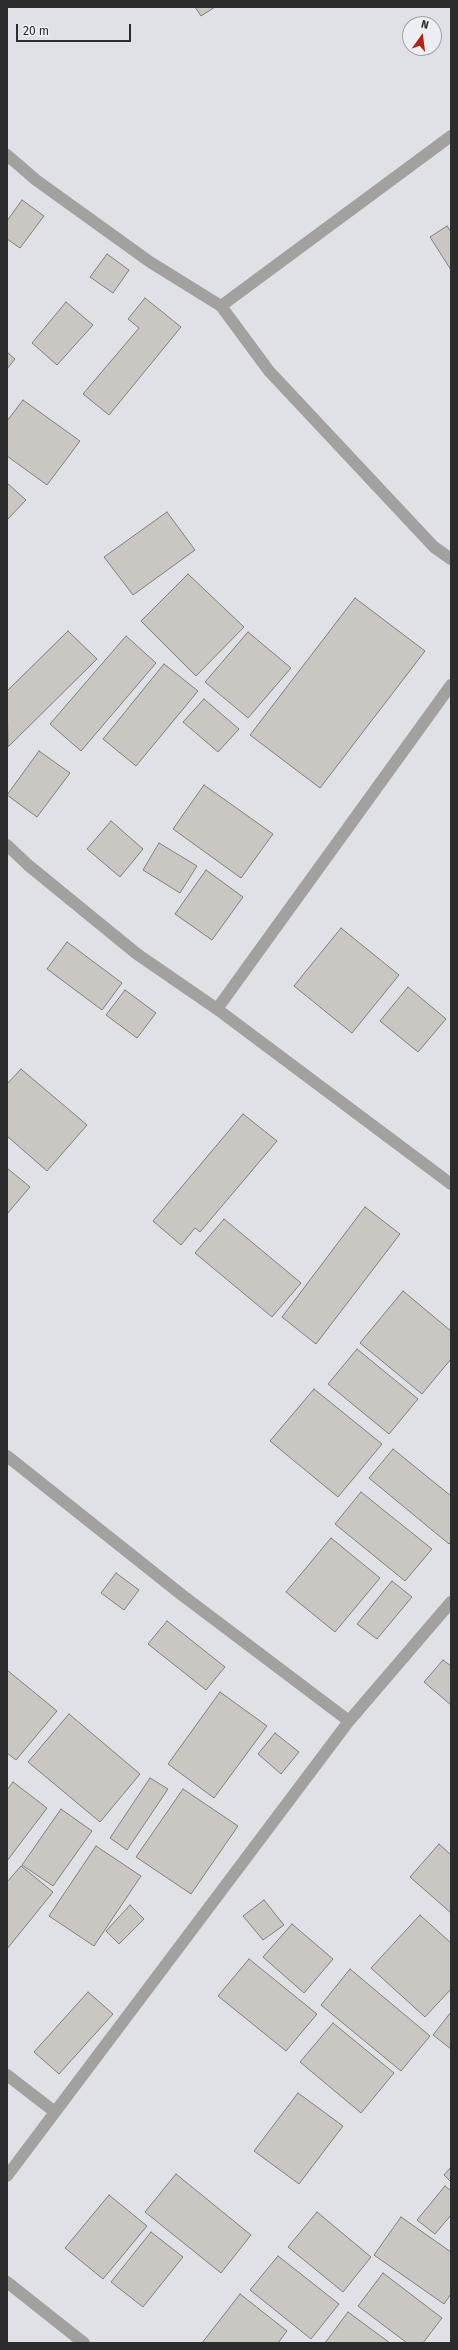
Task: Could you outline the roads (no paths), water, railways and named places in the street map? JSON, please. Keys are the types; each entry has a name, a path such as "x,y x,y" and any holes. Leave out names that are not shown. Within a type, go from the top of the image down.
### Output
{"street":[{"path":"221,306 451,136"},
{"path":"7,155 36,180 150,262 221,306 268,370 434,547 451,559"},
{"path":"217,1009 451,685"},
{"path":"7,845 34,870 138,954 217,1009 451,1184"},
{"path":"7,1456 176,1590 349,1721"},
{"path":"7,2176 349,1721 451,1602"},
{"path":"7,2076 55,2112"},
{"path":"7,2282 84,2343"}]}
